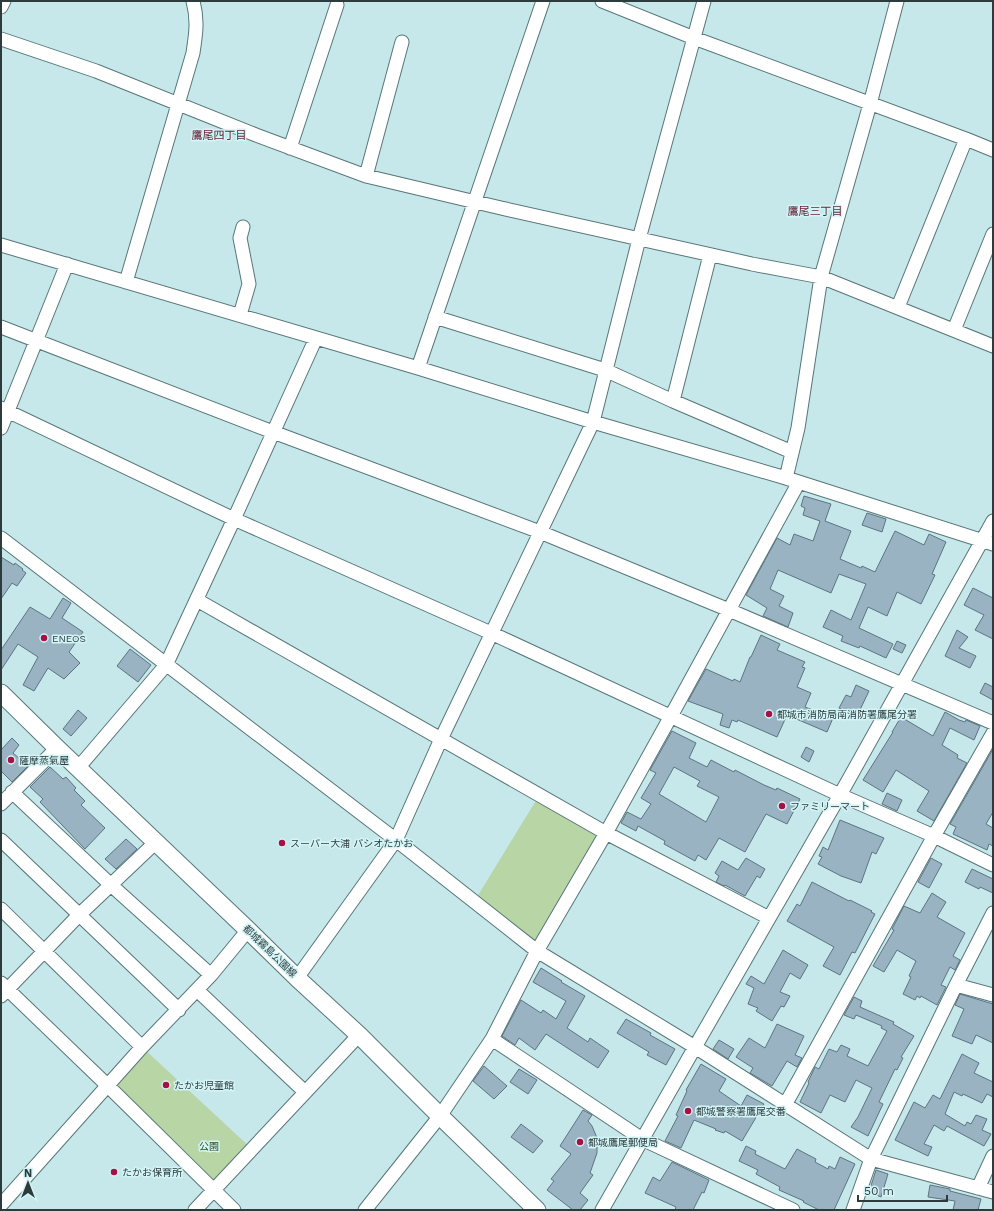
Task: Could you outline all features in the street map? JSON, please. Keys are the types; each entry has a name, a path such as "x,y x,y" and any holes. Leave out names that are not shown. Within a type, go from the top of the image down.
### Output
{"main road":[{"name":"都城霧島公園線","path":"1,693 297,978 359,1035 537,1210"}],"street":[{"path":"1,7 4,1"},
{"path":"126,282 193,53 197,14 193,1"},
{"path":"418,368 543,1"},
{"path":"602,1 694,38 993,150"},
{"path":"297,978 396,840 441,739 593,422 639,239 704,1"},
{"path":"786,478 798,428 821,277 870,104 897,1"},
{"path":"290,148 338,5"},
{"path":"1,39 96,71 290,148 366,176 710,255 821,277 993,346"},
{"path":"366,176 402,42"},
{"path":"898,307 966,139"},
{"path":"240,315 249,284 240,238 243,227"},
{"path":"954,330 993,234"},
{"path":"1,245 418,368 593,422 786,478 988,542"},
{"path":"674,401 710,255"},
{"path":"1,428 5,410 37,341 67,264"},
{"path":"435,317 605,370 792,452"},
{"path":"1,327 273,432 540,532 993,722"},
{"path":"78,768 166,665 316,338"},
{"path":"5,410 234,519 491,633 840,795 934,836 993,865"},
{"path":"365,1210 440,1116 492,1039 537,951 606,833 799,482"},
{"path":"602,1210 902,684 988,542 993,521"},
{"path":"1,538 396,840 537,951 695,1047 870,1159 993,1192"},
{"path":"197,600 606,833 769,918"},
{"path":"785,1104 993,733"},
{"path":"1,804 57,748"},
{"path":"12,792 111,885 211,975"},
{"path":"1,840 179,1010"},
{"path":"156,842 3,990 108,1085 234,1210"},
{"path":"1,909 142,1047"},
{"path":"853,1210 870,1159 993,913"},
{"path":"1,1205 142,1047 211,975 248,930"},
{"path":"956,985 993,995"},
{"path":"197,990 305,1092"},
{"path":"195,1210 359,1035"},
{"path":"492,1039 642,1139 793,1210"},
{"path":"978,1188 993,1156"}],"green space":[{"path":"537,799 597,836 536,944 477,897"},
{"name":"公園","path":"142,1047 252,1149 213,1190 107,1085"}],"building":[{"path":"804,496 831,504 825,521 851,531 840,559 861,568 862,566 875,572 895,531 924,545 929,534 946,542 932,574 935,575 921,604 897,592 887,616 868,607 859,628 893,644 886,658 860,646 859,648 841,641 843,636 823,627 831,610 851,620 866,584 839,574 831,593 778,570 770,589 784,596 779,606 793,613 788,627 763,616 767,608 746,595 777,538 790,545 794,534 813,541 820,521 803,515 805,508 801,506"},
{"path":"867,513 886,519 882,532 862,525"},
{"path":"1,557 14,565 15,563 26,573 17,586 12,583 1,599"},
{"path":"973,588 993,598 993,639 975,630 984,615 964,605"},
{"path":"63,598 71,603 62,618 83,632 69,652 80,663 64,679 48,668 34,691 23,685 38,657 18,644 1,670 1,650 30,607 50,619"},
{"path":"957,630 968,637 959,648 976,656 970,668 945,656"},
{"path":"761,635 780,644 777,650 805,662 802,667 805,668 797,687 811,693 805,707 833,718 827,732 787,715 777,737 738,720 737,722 732,720 729,728 720,725 723,714 688,701 706,669 733,681 734,679 740,682"},
{"path":"897,641 906,645 902,653 893,649"},
{"path":"130,649 151,665 138,682 117,666"},
{"path":"985,683 993,687 993,700 980,693"},
{"path":"856,685 869,691 857,716 839,708 846,695 851,697"},
{"path":"78,710 87,718 71,736 63,729"},
{"path":"945,712 959,720 965,722 966,720 980,726 974,740 950,728 942,745 958,755 957,758 967,763 934,821 917,811 929,791 896,770 883,792 863,780 901,717 933,736"},
{"path":"672,731 696,743 689,758 707,767 711,760 734,772 735,770 764,785 776,790 777,788 800,799 787,824 766,814 745,852 719,838 706,860 698,855 695,861 664,844 665,841 638,826 636,831 621,823 627,812 641,819 651,804 641,798 656,773 650,770","holes":["674,767 700,781 697,786 719,797 706,822 659,794"]},
{"name":"薩摩蒸氣屋","path":"12,738 19,745 13,753 28,766 12,782 1,771 1,750"},
{"path":"806,747 814,751 809,762 801,757"},
{"path":"993,749 993,812 986,824 993,828 993,846 989,844 987,850 953,834 956,827 950,824"},
{"path":"50,767 63,779 66,777 76,788 74,790 85,801 81,805 105,828 85,849 40,802 43,799 30,787"},
{"path":"887,793 902,800 897,811 882,804"},
{"path":"840,820 884,838 876,854 872,852 861,883 841,876 818,864 822,857 819,856 823,847 828,850"},
{"path":"126,839 137,849 116,869 105,859"},
{"path":"746,858 765,869 760,878 757,876 745,896 725,885 724,886 716,882 719,876 715,873 722,861 738,870"},
{"path":"931,858 942,864 929,888 918,882"},
{"path":"972,869 993,879 993,893 980,887 979,889 965,882"},
{"path":"812,882 872,911 871,912 875,914 855,953 852,952 840,975 823,966 834,947 787,921 797,904 800,906"},
{"path":"932,893 946,902 937,917 965,933 953,956 960,960 955,970 950,967 941,985 946,987 937,1005 921,996 920,998 917,996 915,1000 903,994 911,977 909,976 916,961 897,950 884,972 873,966 894,930 892,929 904,906 920,913"},
{"path":"783,950 808,965 800,979 790,973 780,992 790,996 784,1007 781,1006 772,1021 756,1011 758,1008 748,1004 754,988 746,984 751,976 764,984"},
{"path":"541,968 585,996 567,1028 588,1042 590,1038 609,1051 598,1068 546,1034 535,1050 519,1038 515,1045 502,1036 521,1000 541,1013 543,1010 556,1019 566,1001 533,982"},
{"path":"960,994 993,1004 993,1043 976,1035 972,1044 952,1036 964,1009 955,1005"},
{"path":"854,997 862,1001 860,1007 894,1022 893,1024 914,1036 901,1057 903,1058 897,1070 895,1069 879,1102 883,1104 868,1136 851,1127 858,1117 872,1088 856,1080 845,1102 830,1095 821,1113 800,1102 815,1067 819,1069 829,1049 837,1052 841,1045 850,1049 847,1056 868,1066 887,1031 881,1028 882,1026 856,1015 854,1019 844,1015"},
{"path":"626,1019 675,1049 666,1065 647,1055 649,1052 617,1033"},
{"path":"777,1024 804,1036 795,1055 802,1058 797,1067 787,1061 772,1086 750,1073 753,1068 736,1057 749,1038 765,1048"},
{"path":"719,1040 734,1049 728,1059 713,1049"},
{"path":"962,1054 979,1063 974,1073 993,1082 993,1097 987,1094 982,1103 963,1094 962,1096 954,1092 945,1114 965,1126 967,1122 971,1124 976,1115 987,1119 982,1130 991,1134 984,1146 947,1126 944,1131 934,1125 924,1144 932,1147 928,1156 895,1140 914,1102 925,1108 933,1095 940,1099"},
{"path":"701,1064 726,1079 719,1091 741,1106 747,1095 764,1104 742,1141 725,1131 724,1133 715,1130 716,1129 694,1120 681,1148 665,1141 678,1116 676,1115 687,1091 686,1090"},
{"path":"484,1066 507,1086 494,1099 473,1081"},
{"path":"519,1069 537,1080 528,1094 510,1082"},
{"path":"583,1110 592,1115 588,1121 597,1138 597,1153 590,1173 593,1175 580,1193 588,1200 580,1210 573,1210 547,1190 554,1181 551,1179 571,1154 560,1146"},
{"path":"521,1124 543,1141 533,1153 511,1137"},
{"path":"746,1146 756,1151 755,1154 785,1169 797,1149 816,1159 815,1162 828,1169 829,1166 835,1169 840,1157 855,1164 834,1210 819,1210 803,1202 804,1201 779,1190 780,1187 756,1174 758,1170 739,1161"},
{"path":"672,1162 709,1180 704,1193 702,1192 693,1210 675,1210 676,1207 645,1193 653,1177 660,1181"},
{"path":"876,1170 888,1174 881,1197 869,1192"},
{"path":"930,1185 950,1189 950,1191 981,1199 978,1210 953,1210 955,1201 928,1197"}],"place":[{"name":"ENEOS","path":"44,638"},
{"name":"都城市消防局南消防署鷹尾分署","path":"769,714"},
{"name":"薩摩蒸氣屋","path":"11,760"},
{"name":"ファミリーマート","path":"782,806"},
{"name":"スーパー大浦 パシオたかお","path":"282,843"},
{"name":"たかお児童館","path":"166,1085"},
{"name":"都城警察署鷹尾交番","path":"688,1111"},
{"name":"都城鷹尾郵便局","path":"580,1142"},
{"name":"たかお保育所","path":"114,1172"}],"district":[{"name":"鷹尾四丁目","path":"219,135"},
{"name":"鷹尾三丁目","path":"815,211"}]}
